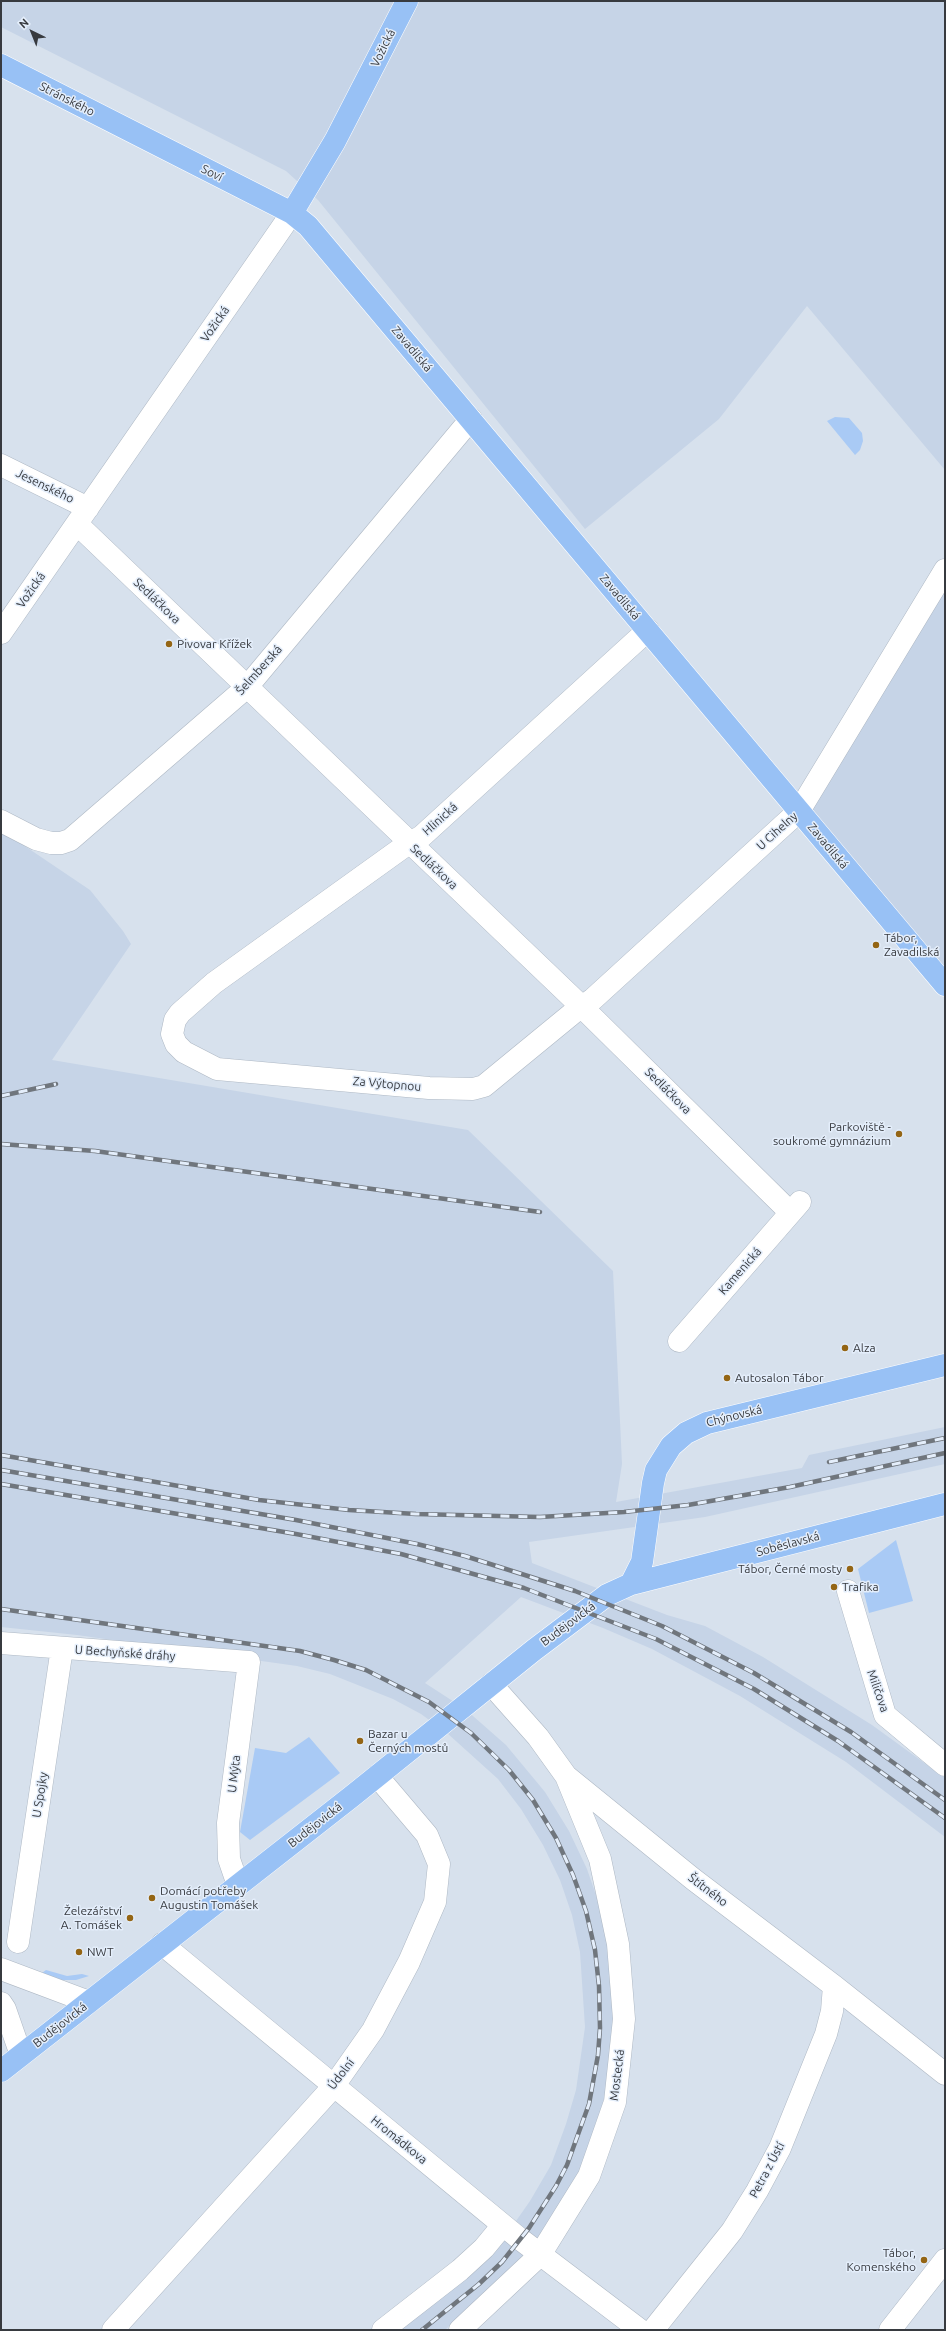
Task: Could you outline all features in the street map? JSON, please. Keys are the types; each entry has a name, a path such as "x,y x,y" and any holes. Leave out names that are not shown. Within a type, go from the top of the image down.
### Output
{"main road":[{"name":"Vožická","path":"292,213 335,141 407,1"},
{"name":"Stránského","path":"1,65 132,132"},
{"name":"Soví","path":"132,132 292,213"},
{"name":"Zavadilská","path":"292,213 317,236 945,985"},
{"name":"Chýnovská","path":"631,1584 642,1562 656,1470 671,1446 686,1433 707,1423 945,1365"},
{"name":"Soběslavská","path":"631,1584 945,1504"},
{"name":"Budějovická","path":"1,2071 607,1594 631,1584"}],"street":[{"name":"Vožická","path":"1,633 292,213"},
{"name":"Šelmberská","path":"1,821 43,841 61,843 70,840 247,687 471,419"},
{"name":"Jesenského","path":"1,465 83,516"},
{"name":"Sedláčkova","path":"83,516 247,687 409,844 796,1206"},
{"name":"U Cihelny","path":"582,1007 599,994 799,811 945,570"},
{"name":"Hlinická","path":"173,1040 173,1028 180,1014 214,983 422,836 648,630"},
{"name":"Za Výtopnou","path":"173,1040 184,1052 217,1069 429,1088 472,1089 484,1086 582,1007"},
{"name":"Kamenická","path":"679,1341 796,1206"},
{"name":"Miličova","path":"848,1592 885,1715 945,1765"},
{"name":"U Bechyňské dráhy","path":"1,1642 249,1662"},
{"name":"U Spojky","path":"18,1942 62,1648"},
{"name":"U Mýta","path":"238,1885 229,1860 228,1823 249,1662"},
{"name":"Štítného","path":"491,1684 538,1738 566,1776 693,1879 834,1986 945,2074"},
{"name":"Údolní","path":"113,2330 333,2087 373,2030 405,1969 435,1902 439,1864 427,1835 377,1776"},
{"name":"Mostecká","path":"460,2330 540,2255 589,2176 615,2102 624,2019 618,1944 600,1859 566,1776"},
{"name":"Hromádkova","path":"162,1944 333,2087 540,2255 640,2330"},
{"path":"1,1969 89,2002"},
{"name":"Petra z Ústí","path":"653,2330 732,2231 757,2191 780,2148 826,2034 832,2011 834,1986"},
{"path":"1,2003 5,2009 21,2055"},
{"path":"383,2330 460,2270 484,2248 503,2225"},
{"path":"890,2330 945,2260"}],"shaded area":[{"path":"1,1 945,1 945,470 807,306 719,419 585,529 318,200 286,171 1,27"},
{"path":"835,417 849,418 862,433 863,441 860,450 855,455 827,421"},
{"path":"945,588 945,980 810,807"},
{"path":"1,830 90,890 123,931 131,944 52,1060 468,1130 613,1271 622,1464 616,1502 802,1468 809,1455 945,1427 945,1464 705,1517 529,1542 532,1563 667,1615 705,1626 763,1657 872,1725 945,1778 945,1837 846,1762 740,1696 652,1649 603,1628 521,1597 425,1683 465,1709 506,1745 545,1792 569,1831 587,1869 600,1907 610,1947 614,2029 605,2096 578,2178 532,2249 445,2330 397,2330 509,2231 530,2201 551,2165 566,2124 576,2090 585,2027 580,1952 572,1915 560,1880 543,1845 521,1809 498,1779 447,1733 421,1714 393,1699 330,1674 297,1666 77,1635 1,1627"},
{"path":"896,1540 913,1601 869,1613 858,1569"},
{"path":"309,1737 340,1773 250,1840 240,1832 255,1748 286,1753"},
{"path":"46,1970 67,1976 82,1974 89,1976 76,1980 61,1980 42,1973"}],"railway":[{"path":"1,1096 56,1084"},
{"path":"1,1144 95,1151 540,1212"},
{"path":"829,1462 945,1438"},
{"path":"1,1455 259,1500 349,1510 416,1514 540,1517 624,1512 688,1505 790,1487 945,1453"},
{"path":"1,1470 296,1520 417,1544 465,1556 575,1591 662,1626 754,1673 851,1732 945,1800"},
{"path":"1,1484 296,1534 401,1554 524,1588 656,1639 754,1689 838,1741 945,1818"},
{"path":"1,1609 300,1651 366,1670 429,1702 471,1733 509,1770 533,1800 556,1838 573,1875 586,1911 595,1950 599,1986 600,2028 598,2055 589,2104 567,2165 556,2186 529,2228 502,2262 479,2284 422,2330"}],"place":[{"name":"Pivovar Křížek","path":"169,644"},
{"name":"Tábor, Zavadilská","path":"876,945"},
{"name":"Parkoviště - soukromé gymnázium","path":"899,1134"},
{"name":"Alza","path":"845,1348"},
{"name":"Autosalon Tábor","path":"727,1378"},
{"name":"Tábor, Černé mosty","path":"850,1569"},
{"name":"Trafika","path":"834,1587"},
{"name":"Bazar u Černých mostů","path":"360,1741"},
{"name":"Domácí potřeby Augustin Tomášek","path":"152,1898"},
{"name":"Železářství A. Tomášek","path":"130,1918"},
{"name":"NWT","path":"79,1952"},
{"name":"Tábor, Komenského","path":"924,2260"}]}
